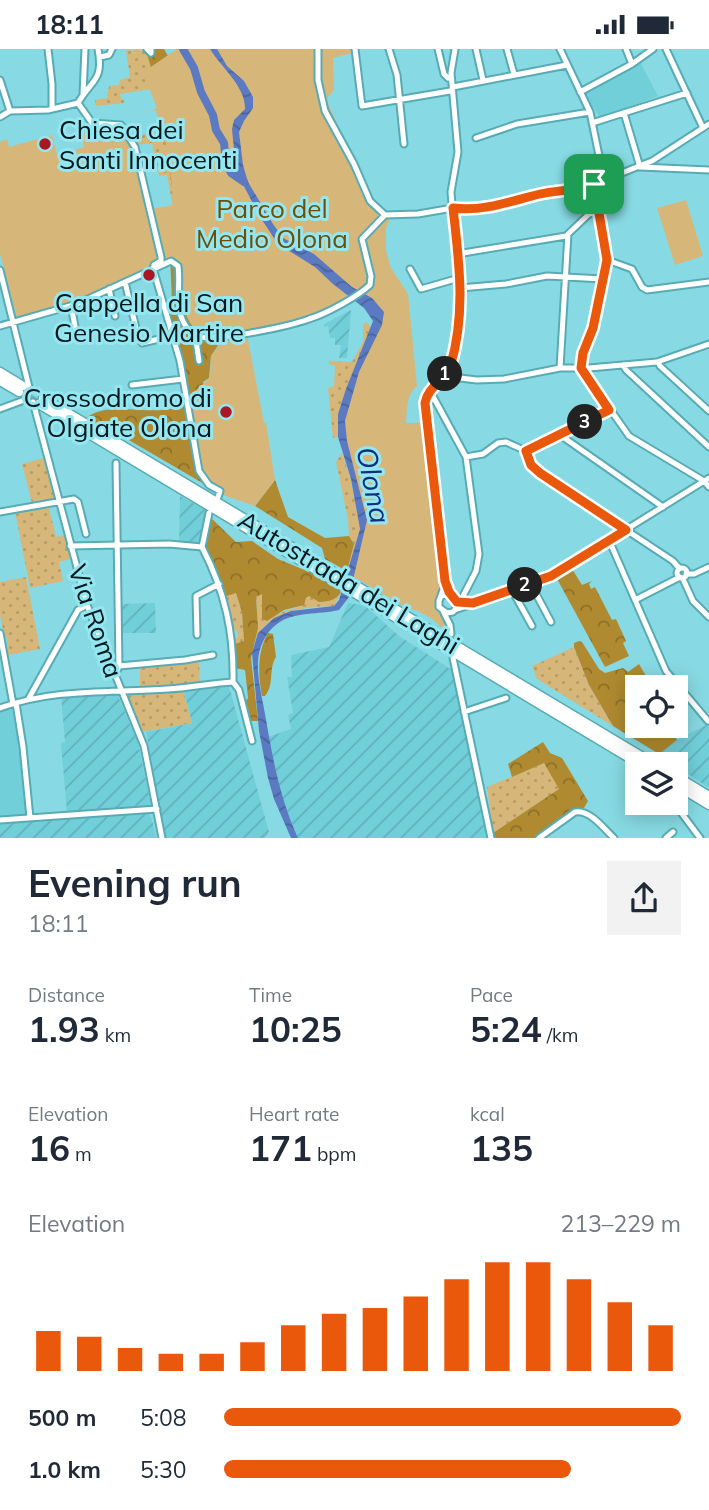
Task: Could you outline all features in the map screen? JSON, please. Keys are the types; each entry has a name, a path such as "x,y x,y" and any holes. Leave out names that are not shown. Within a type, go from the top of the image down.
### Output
{"highway":[{"path":"0,372 24,390"},
{"path":"0,381 24,390"},
{"name":"Autostrada dei Laghi","path":"35,401 340,580 625,755"},
{"name":"Autostrada dei Laghi","path":"363,594 634,752"},
{"path":"688,783 709,796"},
{"path":"688,792 709,805"}],"street":[{"path":"48,49 52,84 50,110"},
{"path":"83,94 85,49"},
{"path":"0,117 9,112 50,110 78,103 98,78 98,49"},
{"path":"100,57 108,55 112,49"},
{"path":"318,49 318,80 325,111 354,164 370,201 385,215"},
{"path":"355,49 362,106 401,101 483,80 567,65"},
{"path":"389,49 397,75 404,144"},
{"path":"438,49 444,74 452,89"},
{"path":"443,210 451,194 458,152 451,68 455,49 449,63 448,78"},
{"path":"476,49 483,80"},
{"path":"508,49 514,74"},
{"path":"560,49 590,112 604,180"},
{"path":"626,49 632,64"},
{"path":"580,92 632,64 653,49"},
{"path":"0,326 71,306 170,261 177,264 181,318 197,336 247,332 312,319 365,289 371,280 362,241 365,234 385,215 418,214 453,208 485,208 541,194 584,188 652,161 706,126 666,49"},
{"path":"441,60 444,64 449,63"},
{"path":"0,80 9,112"},
{"path":"592,123 687,93"},
{"path":"78,103 92,123 121,125 135,147 161,257 161,261 153,268"},
{"path":"476,138 517,124 590,112"},
{"path":"624,113 640,167"},
{"path":"652,161 656,169"},
{"path":"640,167 709,170"},
{"path":"594,184 594,199"},
{"path":"443,611 450,613 556,573 707,482 629,436 581,368 593,328 607,260 599,211 594,199 584,188"},
{"path":"451,194 461,311 450,366 429,389 425,408 445,581 439,604 450,625 451,634"},
{"path":"457,254 568,234 589,214 599,211"},
{"path":"560,368 568,234"},
{"path":"607,260 632,269 642,287 647,290 709,282"},
{"path":"153,268 183,379 199,471 209,485 220,491 218,497"},
{"path":"410,269 421,289 459,278"},
{"path":"0,270 13,322 24,390"},
{"path":"460,288 547,277 603,279"},
{"path":"125,282 136,328"},
{"path":"109,289 115,316"},
{"path":"71,306 77,336"},
{"path":"142,343 172,336"},
{"path":"197,336 199,361"},
{"path":"443,376 477,380 504,379 560,368 658,362 709,344"},
{"path":"658,362 709,411"},
{"path":"624,365 626,370 709,447"},
{"path":"132,385 183,379"},
{"path":"429,389 466,457 479,560 466,591 454,598"},
{"name":"Via Roma","path":"24,390 36,392 35,401 70,546 87,605 144,746 162,838"},
{"path":"0,409 35,401"},
{"path":"526,451 609,410"},
{"path":"560,435 663,507"},
{"path":"466,457 483,454 498,443 506,442 526,451 531,465 540,473 673,561 694,601 709,617"},
{"path":"115,676 119,666 116,463"},
{"path":"0,512 70,498 77,500 86,534"},
{"path":"209,513 202,547 219,584 233,644 233,682 239,690 252,741"},
{"path":"609,540 666,671 708,721"},
{"path":"70,546 202,547"},
{"path":"635,600 709,568"},
{"path":"445,581 454,598 455,610 450,625"},
{"path":"533,583 551,622"},
{"path":"197,635 196,596 219,584"},
{"path":"512,590 532,626"},
{"path":"442,596 473,603"},
{"path":"29,698 78,610 87,605"},
{"path":"0,633 14,703 30,818"},
{"path":"119,666 213,655"},
{"path":"454,658 491,838"},
{"path":"0,708 29,698 62,693 170,689 233,682"},
{"path":"464,712 506,698"},
{"path":"0,820 157,809"},
{"path":"539,838 575,812 582,811 614,838"},
{"path":"683,815 700,838"},
{"path":"666,838 673,832"}],"shaded area":[{"path":"640,62 658,96 600,118 586,92"},
{"path":"351,310 347,358 339,358 341,345 335,345 335,338 330,338 328,326 324,327 324,324"},
{"path":"180,496 207,511 199,543 179,543"},
{"path":"155,603 156,633 120,633 119,604"},
{"path":"348,603 364,605 399,636 452,670 488,838 298,838 281,797 268,737 291,729 288,715 293,713 287,677 292,677 291,655 329,647"},
{"path":"229,686 269,832 265,838 165,838 146,732 192,723 184,692"},
{"path":"61,696 118,696 138,743 151,806 67,813 61,743 65,742"},
{"path":"11,708 14,711 27,810 25,814 0,817 0,711"},
{"path":"708,724 709,726 709,788 688,774 688,752 662,752 677,740 688,738 688,734"},
{"path":"148,813 156,838 0,838 0,824"}],"green space":[{"path":"164,49 178,73 193,80 176,49 202,49 221,341 211,356 209,378 203,382 249,499 224,491 223,495 115,432 107,431 85,419 108,410 164,410 186,401 180,362 166,311 172,301 170,255 176,224 165,126 145,75 152,71 146,51"},
{"name":"Parco del Medio Olona","path":"177,49 352,49 352,53 333,58 334,90 326,99 372,201 391,216 386,228 386,251 391,268 408,294 417,386 409,398 406,423 421,423 441,584 437,606 446,631 432,619 407,608 352,576 364,523 341,432 357,364 381,322 359,295 343,307 314,321 207,336 191,324 187,316 181,266 170,260 154,264 79,301 17,318 0,254 0,142 7,139 9,147 52,135 57,155 84,147 82,134 97,125 121,125 132,139 151,209 173,205 165,137 142,73"},
{"path":"126,51 146,51 152,71 151,89 120,94 124,103 96,106 95,100 107,98 109,86 119,85 120,80 130,77"},
{"path":"158,109 180,146 173,208 167,175 159,176 158,171 148,169 149,172 143,173 142,169 154,165 153,161 140,162 139,157 154,154 152,143 136,145 133,139 154,131 155,134 162,133 156,111 150,110"},
{"path":"686,200 703,256 675,265 657,208"},
{"path":"366,322 372,328 345,394 338,437 333,438 328,388 334,386 335,366 329,364 329,361 352,362 363,342 363,325"},
{"name":"Crossodromo di Olgiate Olona","path":"247,335 275,480 255,506 223,495 224,491 208,480 203,472 188,397 210,378 211,356 221,343 219,338"},
{"path":"342,453 351,480 360,529 349,567 348,561 354,544 349,536 336,462"},
{"path":"44,458 55,499 32,503 22,464"},
{"path":"275,480 288,517 325,538 349,536 354,544 347,571 325,559 322,548 255,506"},
{"path":"48,504 56,537 65,535 71,559 59,562 63,581 30,588 15,512"},
{"path":"210,517 236,542 252,541 278,559 319,576 342,590 329,601 319,602 309,596 304,605 284,610 267,621 262,619 262,594 256,597 258,628 251,658 258,721 251,721 246,701 245,670 235,668 235,644 244,641 242,612 236,593 224,597 217,571 203,546"},
{"path":"572,569 582,585 592,581 589,584 591,589 595,587 612,620 616,619 626,641 623,643 629,656 605,667 556,577"},
{"path":"26,577 40,649 8,655 7,638 4,636 0,615 0,582"},
{"path":"236,592 242,612 244,642 235,644 237,630 233,630 224,597"},
{"path":"259,594 262,594 262,619 301,606 310,596 339,597 334,606 299,609 278,616 261,630 255,640 258,628 256,597"},
{"path":"268,633 273,634 276,657 272,666 270,687 265,696 262,696 259,664"},
{"path":"582,642 599,669 605,673 623,668 628,672 639,664 645,675 625,675 625,733 613,726 589,685 574,643"},
{"path":"574,647 589,685 613,726 537,679 532,666"},
{"path":"199,661 200,684 140,687 140,666"},
{"path":"183,690 192,723 141,732 127,699 130,693"},
{"path":"633,738 676,738 677,740 662,752 656,752"},
{"path":"543,742 550,753 562,758 588,801 584,808 574,810 535,838 496,838 493,833 559,789 544,763 512,777 508,764"},
{"path":"544,763 560,789 493,833 487,787"}],"water":[{"path":"210,49 217,49 227,66 244,81 253,97 253,108 239,132 243,165 248,182 273,224 283,238 314,254 352,287 372,298 384,312 382,325 359,372 345,421 347,441 367,520 349,597 339,610 299,615 277,624 266,636 259,656 259,681 274,762 281,792 298,838 291,838 268,778 259,731 252,653 258,633 274,618 291,611 334,606 339,600 360,529 351,479 338,437 338,414 373,321 364,308 315,267 278,244 260,217 236,171 232,129 234,120 245,109 242,93"}],"waterway":[{"name":"Olona","path":"183,49 194,68 201,92 213,115 216,130 224,143 226,163 231,173 244,182"}],"tunnel":[{"path":"19,392 39,404"}],"place":[{"name":"Chiesa dei Santi Innocenti","path":"45,144"},
{"name":"Cappella di San Genesio Martire","path":"149,275"},
{"name":"Crossodromo di Olgiate Olona","path":"226,412"}],"route":[{"path":"594,184 607,260 593,328 583,353 581,368 609,410 526,451 531,465 540,473 626,530 551,576 473,603 457,602 446,587 445,581 425,403 429,389 450,366 461,311 453,208 485,208 594,184"}]}
